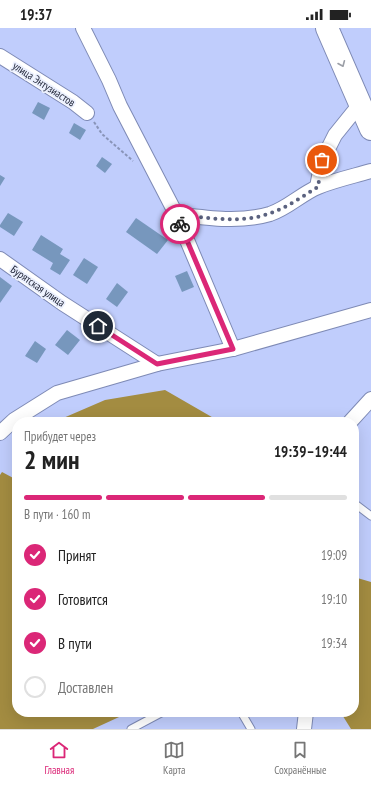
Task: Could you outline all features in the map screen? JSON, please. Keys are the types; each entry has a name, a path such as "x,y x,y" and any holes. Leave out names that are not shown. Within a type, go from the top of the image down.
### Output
{"main road":[{"path":"327,28 366,99"},
{"path":"344,28 366,99 371,129"}],"street":[{"path":"83,28 109,80 120,106 176,214 233,349"},
{"name":"улица Энтузиастов","path":"0,56 73,102 87,113"},
{"path":"318,187 322,160 335,135 366,99"},
{"path":"176,214 217,219 245,219 270,214 288,206 318,187 371,170"},
{"name":"Бурятская улица","path":"0,259 62,302 157,364"},
{"path":"19,417 57,393 157,364 233,349 371,310"},
{"path":"355,417 371,399"},
{"path":"0,433 12,422"},
{"path":"304,729 305,717"}],"lane":[{"path":"359,507 371,516"},
{"path":"131,729 153,717"},
{"path":"245,717 251,729"}],"path":[{"path":"87,113 102,134 137,164"}],"shaded area":[{"path":"165,390 212,417 66,417 105,400"},
{"path":"2,472 12,477 12,717 119,717 93,729 0,729 0,475"},
{"path":"359,578 371,582 371,729 351,729 344,717 359,717"}],"building":[{"path":"38,102 50,108 44,120 32,113"},
{"path":"74,123 86,130 80,140 69,133"},
{"path":"102,157 112,164 105,173 96,166"},
{"path":"0,175 5,178 0,186"},
{"path":"8,213 23,222 14,236 0,227"},
{"path":"136,218 168,240 157,254 126,232"},
{"path":"41,235 63,249 60,254 70,260 60,275 50,269 53,263 32,250"},
{"path":"84,258 98,267 87,284 73,275"},
{"path":"187,271 194,287 182,292 175,276"},
{"path":"0,277 12,286 0,303"},
{"path":"117,283 128,292 117,307 106,299"},
{"path":"67,330 80,340 68,355 55,345"},
{"path":"35,341 46,349 37,363 25,356"}],"way so far":[{"path":"180,224 176,214 217,219 245,219 270,214 288,206 318,187 322,160"}],"route":[{"path":"98,326 157,364 233,349 180,224"}]}
